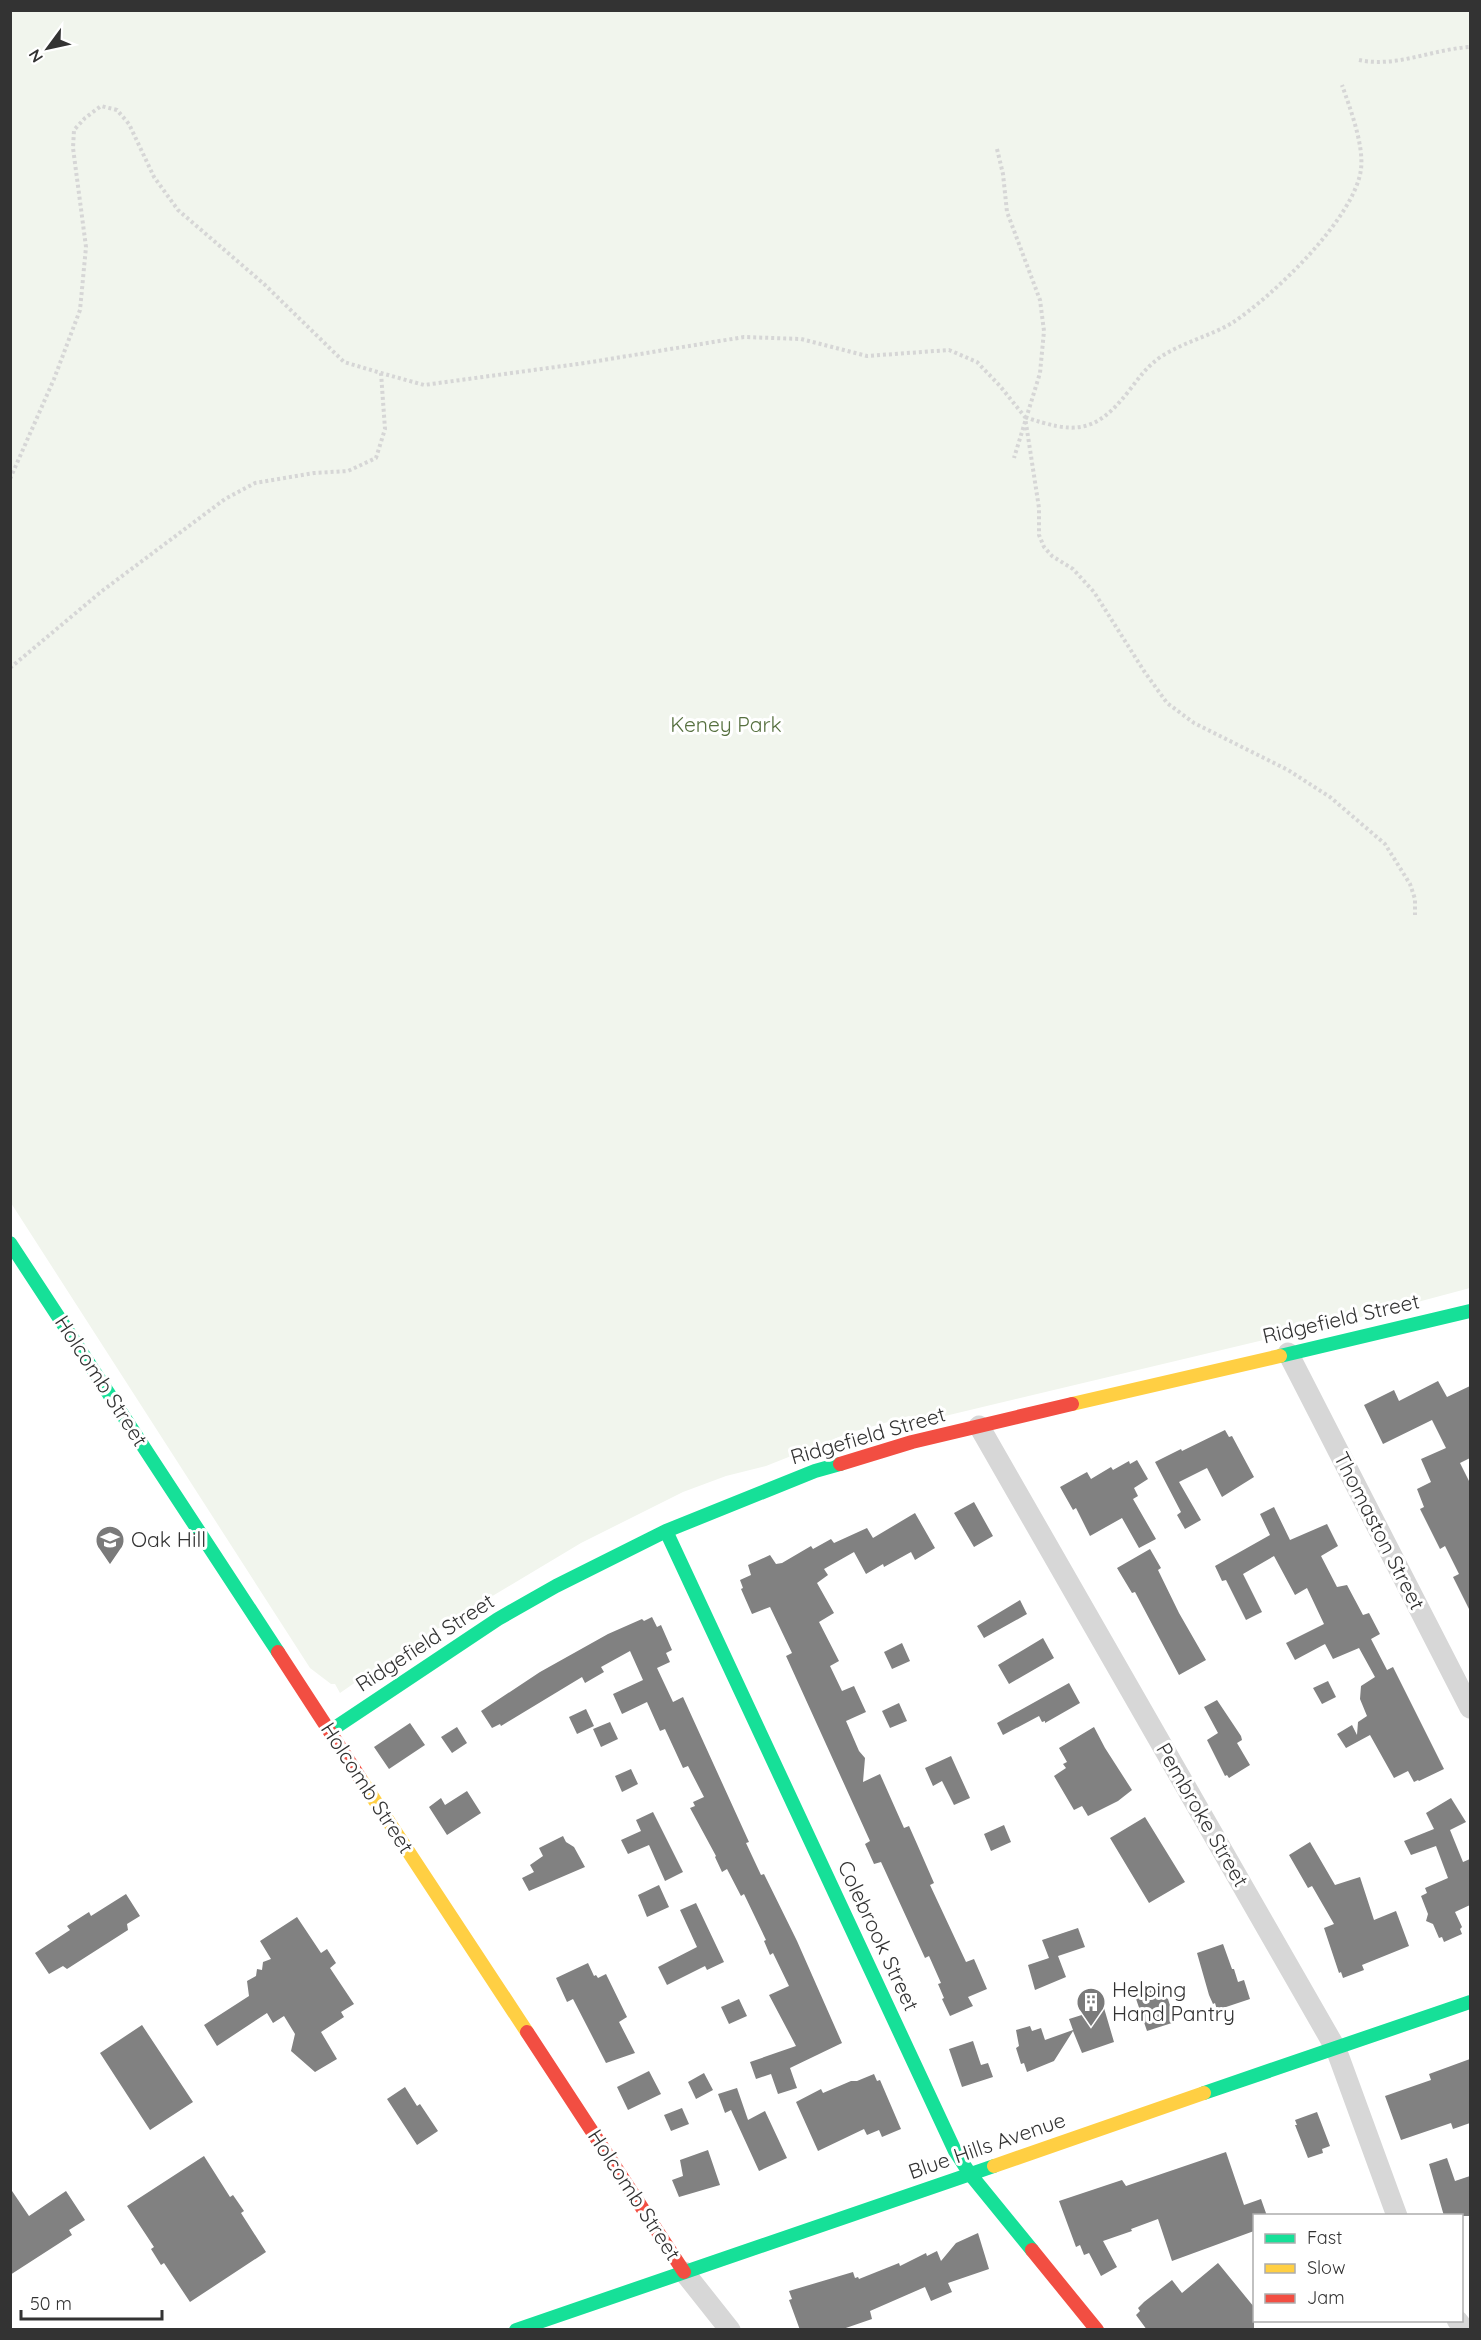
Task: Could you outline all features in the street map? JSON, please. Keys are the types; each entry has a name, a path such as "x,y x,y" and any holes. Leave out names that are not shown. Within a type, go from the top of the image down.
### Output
{"street":[{"name":"Holcomb Street","path":"10,1243 684,2272 730,2330"},
{"name":"Ridgefield Street","path":"330,1731 498,1620 565,1581 666,1531 815,1471 912,1442 1470,1311"},
{"name":"Thomaston Street","path":"1288,1353 1470,1708"},
{"name":"Pembroke Street","path":"979,1426 1336,2049 1396,2214"},
{"name":"Colebrook Street","path":"666,1531 955,2151 970,2174 1097,2330"},
{"name":"Blue Hills Avenue","path":"516,2330 1470,2002"}],"path":[{"path":"1359,60 1375,63 1402,60 1449,48 1470,47"},
{"path":"1025,417 1045,424 1083,428 1105,418 1148,365 1177,346 1231,324 1275,289 1299,265 1322,240 1349,202 1361,169 1357,131 1342,85"},
{"path":"10,479 54,380 80,310 86,247 73,148 74,130 101,106 117,110 129,124 154,177 178,210 264,285 344,362 381,373 424,385 585,363 744,337 801,339 867,356 949,350 977,363 1000,386 1025,417 1039,508 1039,534 1044,548 1073,569 1094,592 1167,704 1194,723 1288,770 1330,797 1385,844 1410,884 1415,899 1415,915"},
{"path":"997,148 1003,174 1007,212 1040,300 1044,331 1040,373 1014,458"},
{"path":"10,668 102,591 225,499 255,483 314,473 348,471 376,458 386,429 381,373"}],"green space":[{"name":"Keney Park","path":"11,10 1470,11 1470,1288 1369,1315 945,1416 920,1419 909,1416 849,1433 766,1466 726,1476 683,1492 581,1543 402,1650 340,1693 335,1684 331,1684 310,1668 11,1203"}],"building":[{"path":"1438,1381 1447,1397 1470,1386 1470,1458 1460,1463 1470,1483 1470,1611 1453,1577 1459,1574 1445,1546 1440,1549 1420,1509 1424,1507 1417,1489 1431,1482 1421,1459 1446,1448 1432,1420 1383,1444 1364,1405 1394,1390 1399,1401"},
{"path":"1225,1430 1229,1437 1232,1436 1254,1477 1222,1497 1207,1468 1179,1482 1201,1520 1185,1529 1177,1515 1181,1512 1155,1462"},
{"path":"1137,1460 1148,1479 1134,1488 1138,1496 1133,1499 1156,1539 1139,1548 1122,1518 1090,1536 1076,1508 1073,1510 1060,1487 1087,1472 1091,1479 1111,1467 1113,1470 1129,1461 1130,1464"},
{"path":"974,1502 993,1536 974,1547 954,1513"},
{"path":"1274,1507 1290,1540 1327,1524 1338,1546 1321,1556 1337,1587 1347,1585 1363,1615 1369,1613 1380,1634 1371,1639 1387,1670 1393,1667 1444,1769 1414,1782 1408,1771 1394,1778 1370,1735 1346,1748 1337,1734 1352,1725 1357,1735 1358,1722 1367,1716 1360,1699 1361,1686 1375,1677 1359,1648 1333,1659 1325,1644 1295,1660 1286,1643 1324,1624 1307,1588 1295,1595 1274,1556 1243,1574 1262,1612 1246,1620 1226,1580 1222,1581 1215,1566 1270,1535 1260,1514"},
{"path":"915,1513 935,1548 915,1560 911,1552 866,1574 854,1552 824,1569 828,1575 817,1583 834,1613 819,1622 839,1661 830,1666 842,1691 854,1686 866,1712 846,1721 859,1751 865,1758 863,1782 880,1774 904,1828 909,1826 934,1883 930,1885 966,1962 974,1959 987,1989 968,1997 973,2006 950,2016 942,1999 944,1998 938,1984 941,1983 929,1956 925,1958 881,1862 874,1864 865,1844 870,1841 786,1656 792,1653 770,1607 752,1614 741,1589 743,1588 740,1580 751,1575 748,1565 770,1555 776,1564 782,1563 811,1546 813,1549 831,1539 834,1543 867,1528 873,1538"},
{"path":"1150,1549 1161,1568 1158,1570 1179,1613 1206,1660 1179,1675 1135,1592 1132,1593 1117,1568"},
{"path":"1020,1600 1027,1614 984,1638 977,1626"},
{"path":"652,1617 657,1627 661,1625 672,1650 666,1653 670,1662 657,1668 673,1702 683,1697 749,1842 746,1843 797,1941 842,2043 790,2068 797,2088 778,2094 771,2074 756,2079 750,2062 796,2046 769,1995 789,1986 773,1953 770,1955 764,1941 766,1940 744,1894 741,1896 727,1869 722,1872 690,1808 695,1806 693,1802 704,1797 688,1766 683,1768 665,1729 660,1731 647,1702 622,1714 613,1694 643,1680 630,1651 601,1667 604,1672 585,1683 582,1677 501,1726 500,1724 492,1728 481,1711 540,1672 608,1634"},
{"path":"1043,1638 1054,1658 1009,1684 998,1665"},
{"path":"902,1643 910,1661 892,1669 884,1652"},
{"path":"1328,1681 1336,1697 1322,1704 1313,1688"},
{"path":"1069,1683 1080,1703 1045,1723 1039,1716 1003,1735 997,1723"},
{"path":"1217,1700 1241,1736 1242,1740 1237,1743 1250,1765 1229,1778 1225,1776 1207,1740 1218,1733 1204,1707"},
{"path":"899,1703 907,1721 890,1728 882,1711"},
{"path":"586,1709 594,1726 577,1734 569,1717"},
{"path":"610,1722 618,1739 601,1747 593,1729"},
{"path":"410,1723 425,1745 389,1769 374,1747"},
{"path":"457,1727 467,1743 452,1753 441,1737"},
{"path":"1094,1727 1132,1790 1118,1801 1088,1816 1082,1806 1074,1810 1054,1776 1066,1768 1063,1764 1067,1762 1059,1748"},
{"path":"951,1756 970,1798 954,1805 942,1781 933,1786 925,1768"},
{"path":"631,1769 638,1784 622,1792 615,1776"},
{"path":"467,1791 481,1813 447,1835 429,1807 441,1798 445,1805"},
{"path":"1451,1798 1466,1822 1450,1830 1463,1862 1470,1859 1470,1905 1455,1912 1462,1927 1460,1929 1462,1934 1444,1942 1442,1937 1439,1938 1433,1924 1426,1921 1428,1914 1421,1896 1427,1893 1425,1888 1448,1878 1436,1846 1411,1855 1404,1841 1434,1829 1426,1813"},
{"path":"653,1812 683,1872 665,1881 649,1845 628,1854 621,1840 641,1831 636,1820"},
{"path":"1145,1817 1185,1882 1149,1903 1110,1838"},
{"path":"1004,1825 1011,1842 991,1851 984,1834"},
{"path":"563,1836 566,1842 574,1847 585,1867 529,1891 522,1878 534,1872 530,1865 543,1856 539,1848"},
{"path":"1310,1842 1335,1885 1360,1877 1374,1920 1396,1911 1409,1946 1362,1965 1364,1970 1343,1978 1341,1972 1339,1973 1324,1928 1334,1924 1312,1886 1308,1888 1289,1855"},
{"path":"659,1885 669,1907 647,1917 638,1895"},
{"path":"126,1894 140,1916 127,1924 128,1930 67,1969 63,1966 49,1974 35,1953 70,1930 67,1926 89,1912 91,1916"},
{"path":"696,1903 724,1962 707,1970 705,1966 667,1985 658,1967 697,1947 680,1910"},
{"path":"297,1917 321,1953 327,1949 336,1963 330,1968 354,2004 341,2012 344,2017 321,2032 337,2059 315,2072 291,2051 295,2034 284,2016 273,2023 267,2013 217,2046 204,2025 249,1996 247,1981 256,1976 257,1969 262,1970 263,1962 271,1959 260,1941"},
{"path":"1078,1928 1085,1947 1058,1956 1066,1977 1035,1990 1028,1965 1049,1958 1042,1940"},
{"path":"1223,1944 1238,1982 1244,1980 1250,1999 1217,2010 1209,1995 1197,1953"},
{"path":"588,1963 594,1976 598,1978 606,1974 627,2017 619,2022 635,2053 606,2063 573,1999 567,2002 556,1978"},
{"path":"1156,1985 1159,1993 1168,1999 1175,2022 1147,2031 1134,1993"},
{"path":"739,1999 747,2016 729,2024 721,2007"},
{"path":"1104,2008 1114,2042 1082,2053 1073,2031 1054,2061 1027,2072 1024,2063 1021,2064 1016,2048 1019,2046 1016,2030 1030,2026 1032,2031 1041,2028 1045,2040 1073,2030 1069,2019"},
{"path":"142,2025 193,2102 150,2130 100,2053"},
{"path":"973,2041 981,2065 988,2063 993,2077 962,2087 949,2049"},
{"path":"1470,2059 1470,2123 1453,2129 1451,2123 1401,2140 1385,2096 1431,2080 1429,2074"},
{"path":"649,2071 661,2094 628,2110 617,2087"},
{"path":"704,2073 713,2090 696,2099 688,2082"},
{"path":"874,2074 877,2081 880,2080 901,2129 882,2137 879,2130 867,2135 864,2129 818,2151 796,2102 821,2089 823,2093"},
{"path":"405,2087 417,2106 420,2104 438,2131 417,2145 387,2099"},
{"path":"737,2088 748,2120 765,2111 787,2158 759,2171 731,2110 725,2113 718,2094"},
{"path":"682,2108 689,2124 671,2131 664,2115"},
{"path":"1317,2112 1330,2146 1322,2149 1323,2153 1308,2158 1295,2120"},
{"path":"708,2150 720,2185 679,2197 672,2180 683,2176 680,2160"},
{"path":"1226,2152 1244,2205 1261,2199 1266,2214 1253,2214 1253,2231 1172,2261 1158,2219 1131,2229 1132,2231 1103,2241 1117,2267 1101,2276 1089,2253 1084,2255 1080,2245 1076,2247 1059,2201 1122,2180 1126,2186"},
{"path":"204,2156 230,2197 233,2195 244,2211 241,2213 266,2252 190,2302 164,2263 161,2265 151,2249 154,2247 127,2206"},
{"path":"1447,2158 1455,2181 1470,2176 1470,2216 1443,2214 1429,2164"},
{"path":"10,2188 29,2216 66,2191 85,2220 69,2230 72,2235 10,2275"},
{"path":"978,2233 989,2269 948,2283 952,2292 931,2301 925,2287 870,2311 872,2319 840,2330 800,2330 789,2300 792,2299 789,2291 853,2272 855,2278 859,2279 899,2263 900,2266 926,2253 927,2256 937,2251 941,2261 956,2243"},
{"path":"1218,2263 1253,2306 1254,2330 1147,2330 1136,2315 1140,2311 1138,2308 1144,2302 1172,2280 1182,2293"}],"traffic: fast":[{"path":"10,1243 278,1652"},
{"path":"1280,1356 1470,1311"},
{"path":"330,1731 498,1619 556,1586 666,1531 815,1471 840,1464"},
{"path":"666,1531 955,2151 970,2174 1032,2250"},
{"path":"1204,2093 1470,2002"},
{"path":"516,2330 994,2166"}],"traffic: slow":[{"path":"1072,1404 1280,1356"},
{"path":"360,1778 527,2032"},
{"path":"994,2166 1204,2093"}],"traffic: jam":[{"path":"840,1464 912,1442 1072,1404"},
{"path":"278,1652 360,1778"},
{"path":"527,2032 684,2272"},
{"path":"1032,2250 1097,2330"}],"place":[{"name":"Oak Hill","path":"110,1566"},
{"name":"Helping Hand Pantry","path":"1091,2028"}]}
